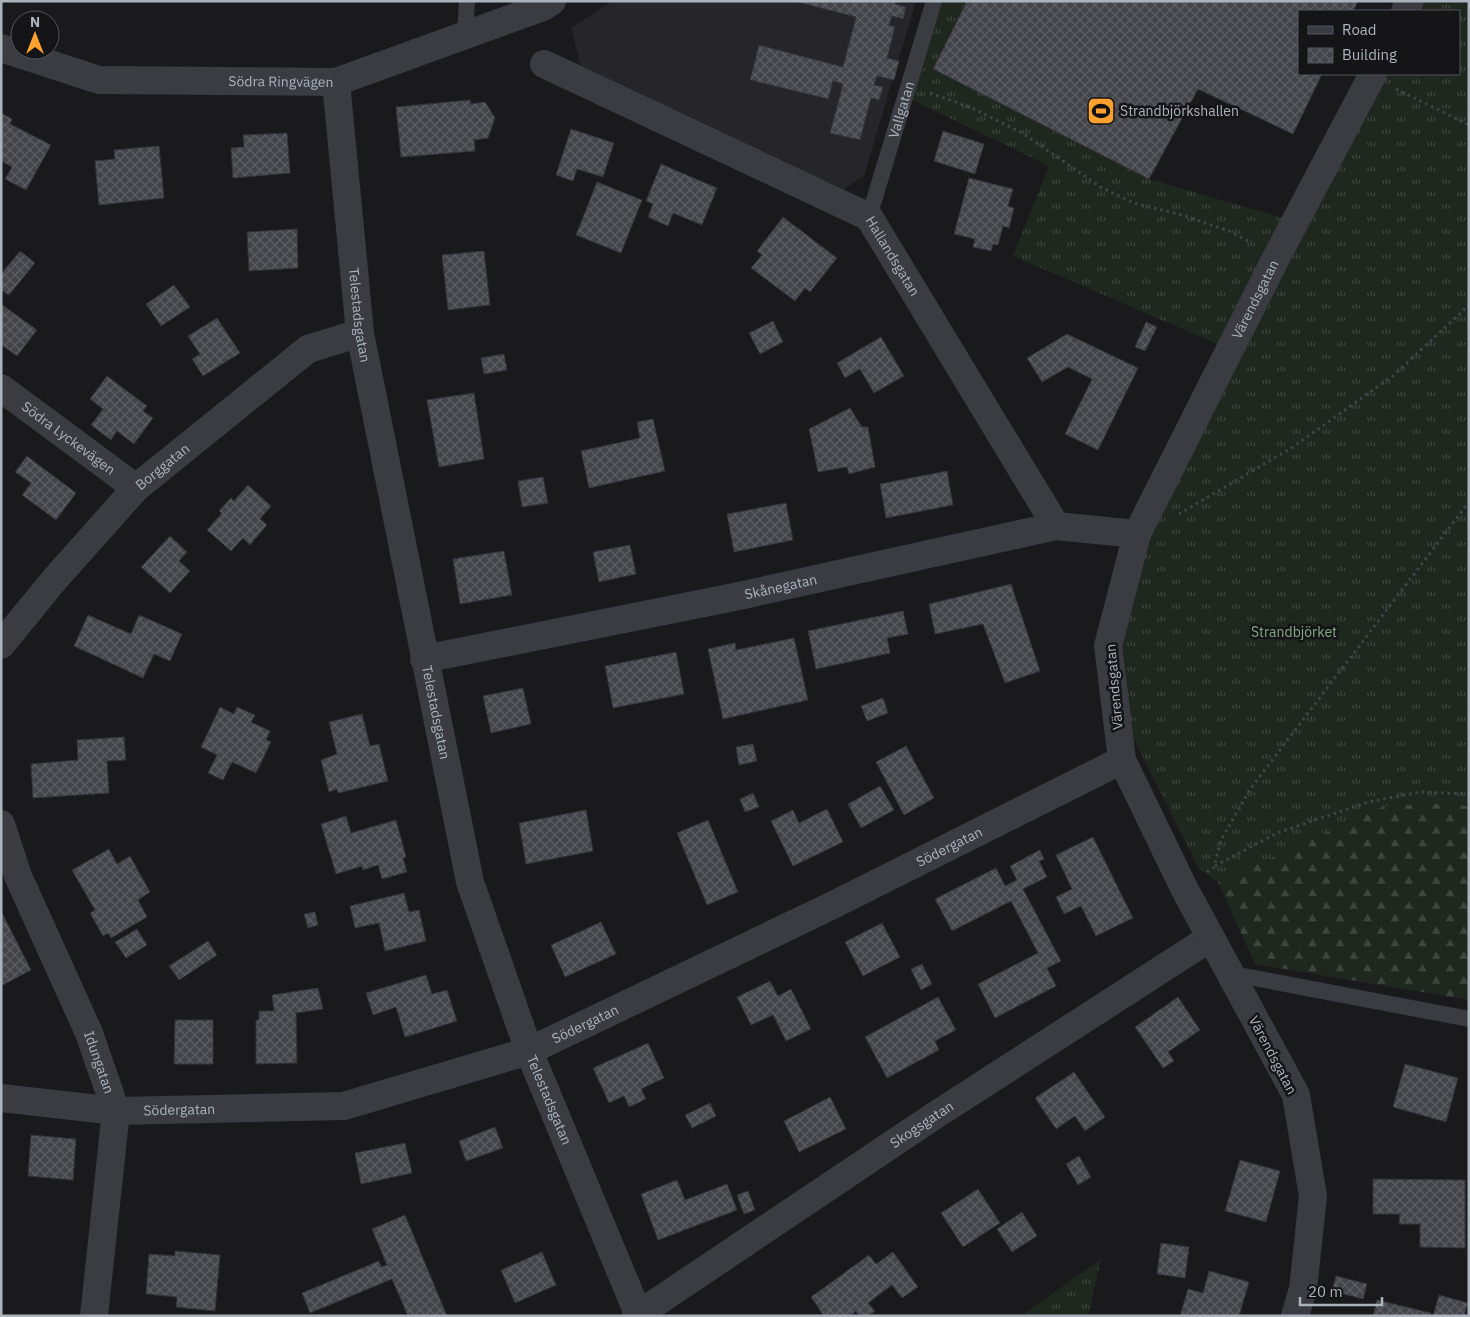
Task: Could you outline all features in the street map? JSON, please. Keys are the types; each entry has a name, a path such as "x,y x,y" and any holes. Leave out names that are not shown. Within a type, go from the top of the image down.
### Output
{"street":[{"name":"Södra Ringvägen","path":"1,48 99,80 336,82 543,7 552,1"},
{"name":"Hallandsgatan","path":"544,64 869,216 1056,526"},
{"name":"Värendsgatan","path":"1295,1316 1303,1289 1312,1196 1296,1095 1228,973 1184,888 1122,760 1108,646 1137,534 1277,256 1373,75"},
{"name":"Telestadsgatan","path":"336,82 360,333 470,882 529,1051 638,1315"},
{"name":"Borggatan","path":"1,645 55,578 136,488 308,348 360,333"},
{"name":"Södra Lyckevägen","path":"1,388 136,488"},
{"name":"Skånegatan","path":"424,659 739,596 1056,526 1137,534"},
{"name":"Södergatan","path":"1,1098 116,1110 344,1106 529,1051 831,906 1122,760"},
{"name":"Idungatan","path":"1,824 18,876 89,1033 116,1110 94,1316"},
{"name":"Skogsgatan","path":"638,1315 934,1116 1210,938"}],"lane":[{"path":"465,35 467,1"},
{"name":"Vallgatan","path":"869,216 934,1"},
{"path":"1228,973 1469,1018"}],"path":[{"path":"1373,75 1469,125"},
{"path":"908,85 970,107 1024,134 1102,188 1134,203 1182,215 1229,231 1277,256"},
{"path":"1176,516 1293,447 1394,375 1469,305"},
{"path":"1214,867 1221,840 1251,788 1469,502"},
{"path":"1184,888 1214,867 1277,833 1368,802 1421,792 1469,794"}],"shaded area":[{"path":"612,1 916,1 864,176 844,189 584,79 571,28"}],"green space":[{"name":"Strandbjörket","path":"934,1 967,1 933,69 1149,179 1294,221 1368,75 1460,75 1460,10 1402,10 1406,1 1469,1 1469,807 1454,803 1384,806 1218,882 1199,869 1132,735 1118,621 1138,540 1229,349 1013,256 1049,166 906,97"},
{"path":"1454,803 1469,807 1469,1000 1255,964 1218,882 1384,806"},
{"path":"1101,1259 1088,1316 1021,1316"}],"building":[{"path":"794,1 896,1 895,4 906,7 903,19 892,16 889,25 895,27 887,58 899,61 894,80 877,76 874,85 883,87 879,100 871,98 860,140 830,133 843,84 833,81 828,99 750,80 759,45 843,67 856,17"},
{"name":"Strandbjörkshallen","path":"967,1 1358,1 1354,10 1298,10 1298,75 1322,75 1293,134 1198,89 1149,179 933,69"},
{"path":"470,100 471,104 485,102 495,118 488,138 474,140 475,151 401,157 396,107"},
{"path":"1,113 12,119 10,124 51,145 26,190 5,179 12,167 1,161"},
{"path":"571,129 614,143 603,177 577,169 573,181 556,175"},
{"path":"943,131 984,144 975,174 934,161"},
{"path":"287,133 290,173 233,178 231,148 244,147 243,135"},
{"path":"159,146 164,198 99,205 95,161 115,159 114,150"},
{"path":"661,164 717,188 702,225 673,213 668,226 648,217 653,204 646,201"},
{"path":"969,178 1013,189 1008,206 1014,208 1009,228 1003,226 998,245 993,244 991,251 973,247 975,239 954,234"},
{"path":"597,182 642,200 621,253 576,235"},
{"path":"783,217 837,258 810,292 805,288 795,301 751,268 762,255 757,251"},
{"path":"297,229 298,268 249,271 247,232"},
{"path":"20,251 35,263 9,295 1,290 1,274"},
{"path":"484,251 490,305 448,310 442,255"},
{"path":"174,285 190,307 161,326 146,304"},
{"path":"1,304 37,330 17,356 3,346 1,348"},
{"path":"217,318 240,353 203,376 192,359 200,354 188,336"},
{"path":"773,321 783,342 760,354 749,333"},
{"path":"1146,322 1157,327 1145,351 1135,347"},
{"path":"1067,334 1138,368 1098,450 1065,434 1092,379 1068,367 1042,382 1027,358"},
{"path":"881,337 904,376 874,393 860,369 845,378 837,363"},
{"path":"504,354 507,370 484,374 481,358"},
{"path":"107,376 147,406 143,411 153,418 134,444 117,431 111,440 91,425 103,409 90,399"},
{"path":"474,393 484,459 439,467 427,400"},
{"path":"850,408 862,427 868,427 875,467 849,474 847,467 818,472 809,429"},
{"path":"653,419 665,471 589,488 581,451 640,438 637,422"},
{"path":"27,456 76,493 56,520 22,495 31,483 15,472"},
{"path":"947,471 953,505 886,518 880,484"},
{"path":"543,477 548,503 522,507 518,481"},
{"path":"248,485 271,506 260,519 267,525 250,545 243,538 231,551 207,530 222,513 219,511 231,498 234,501"},
{"path":"786,503 793,540 734,552 727,514"},
{"path":"170,536 187,552 179,561 190,571 170,593 141,567"},
{"path":"630,545 636,574 599,582 593,552"},
{"path":"504,551 512,595 460,604 453,559"},
{"path":"1011,584 1040,671 1005,683 983,624 935,634 929,604"},
{"path":"903,611 908,634 887,638 890,653 816,669 808,631"},
{"path":"88,615 131,634 139,615 182,634 170,661 154,654 143,678 74,646"},
{"path":"794,638 808,700 723,719 708,649 735,643 736,650"},
{"path":"676,652 684,694 613,708 605,666"},
{"path":"523,688 531,724 491,733 483,696"},
{"path":"883,698 888,713 867,721 861,706"},
{"path":"220,707 234,714 237,707 255,715 251,722 270,731 266,740 271,742 256,773 232,762 223,780 208,773 217,755 201,747"},
{"path":"362,714 370,746 379,744 388,781 338,793 337,789 329,792 321,760 337,754 329,722"},
{"path":"124,737 126,760 107,761 109,793 33,798 31,764 78,760 77,740"},
{"path":"753,744 757,761 739,765 736,747"},
{"path":"906,746 934,798 904,815 876,762"},
{"path":"880,786 894,810 861,828 848,804"},
{"path":"753,793 759,807 745,812 740,799"},
{"path":"827,809 843,842 793,866 771,821 793,810 799,823"},
{"path":"586,810 593,851 526,864 519,823"},
{"path":"346,816 351,833 396,820 406,857 403,858 407,872 382,879 378,865 363,870 362,866 336,874 321,824"},
{"path":"708,820 738,892 707,905 677,833"},
{"path":"1093,837 1133,918 1096,936 1081,906 1064,914 1056,897 1072,889 1056,855"},
{"path":"109,849 117,864 130,856 150,892 138,900 147,917 111,938 108,933 103,936 90,913 95,910 72,870"},
{"path":"1040,850 1044,859 1039,861 1047,877 1023,889 1061,961 1047,968 1056,986 995,1018 978,984 1038,953 1011,901 952,931 935,899 996,868 1005,886 1017,880 1010,866"},
{"path":"404,893 409,912 419,910 426,941 385,951 379,923 355,928 350,906"},
{"path":"1,911 31,970 1,986"},
{"path":"315,912 318,925 308,928 304,914"},
{"path":"601,922 616,954 565,977 551,945"},
{"path":"882,923 900,957 863,976 845,942"},
{"path":"137,929 147,945 126,958 115,942"},
{"path":"208,941 217,955 179,980 169,966"},
{"path":"922,964 932,984 921,990 911,969"},
{"path":"426,975 432,994 447,990 457,1021 405,1037 396,1007 373,1015 366,993"},
{"path":"770,981 778,996 791,989 811,1029 786,1041 773,1015 751,1025 737,997"},
{"path":"318,988 323,1009 296,1013 297,1063 256,1064 256,1020 259,1020 259,1011 274,1011 272,995"},
{"path":"938,997 956,1030 935,1041 939,1050 887,1078 865,1037"},
{"path":"1178,997 1200,1030 1168,1052 1174,1061 1163,1068 1135,1027"},
{"path":"175,1020 213,1020 213,1064 174,1064"},
{"path":"648,1043 664,1078 641,1089 646,1099 629,1107 624,1096 609,1103 593,1068"},
{"path":"1405,1064 1458,1078 1446,1122 1393,1107"},
{"path":"1074,1072 1105,1117 1085,1131 1075,1116 1056,1129 1035,1098"},
{"path":"830,1097 846,1129 799,1152 784,1121"},
{"path":"710,1103 716,1116 692,1128 685,1115"},
{"path":"495,1127 503,1148 466,1161 459,1141"},
{"path":"31,1135 76,1139 73,1180 28,1176"},
{"path":"405,1143 412,1173 361,1184 355,1153"},
{"path":"1079,1156 1091,1177 1078,1185 1066,1164"},
{"path":"1240,1160 1280,1171 1266,1222 1225,1211"},
{"path":"1373,1179 1465,1180 1465,1248 1420,1247 1420,1224 1399,1224 1400,1214 1373,1214"},
{"path":"677,1180 685,1200 727,1184 737,1210 658,1240 641,1194"},
{"path":"978,1189 1000,1223 963,1247 941,1213"},
{"path":"748,1191 755,1210 744,1214 737,1195"},
{"path":"1022,1212 1037,1236 1012,1252 997,1229"},
{"path":"405,1215 447,1316 408,1316 392,1279 310,1313 302,1293 379,1261 381,1267 387,1265 372,1229"},
{"path":"1161,1243 1189,1247 1185,1278 1157,1274"},
{"path":"175,1251 220,1255 215,1311 176,1307 177,1297 146,1294 149,1254 175,1256"},
{"path":"542,1252 556,1285 515,1303 501,1270"},
{"path":"893,1252 918,1287 902,1298 892,1285 868,1303 875,1311 868,1316 859,1316 856,1311 850,1316 824,1316 811,1297 869,1255 876,1264"},
{"path":"1209,1271 1249,1282 1239,1316 1180,1316 1188,1289 1203,1293"},
{"path":"1336,1276 1367,1284 1363,1299 1332,1291"},
{"path":"1439,1295 1468,1303 1464,1316 1433,1316"},
{"path":"1377,1300 1431,1313 1430,1316 1373,1316"}],"place":[{"name":"Strandbjörkshallen","path":"1101,111"}]}
